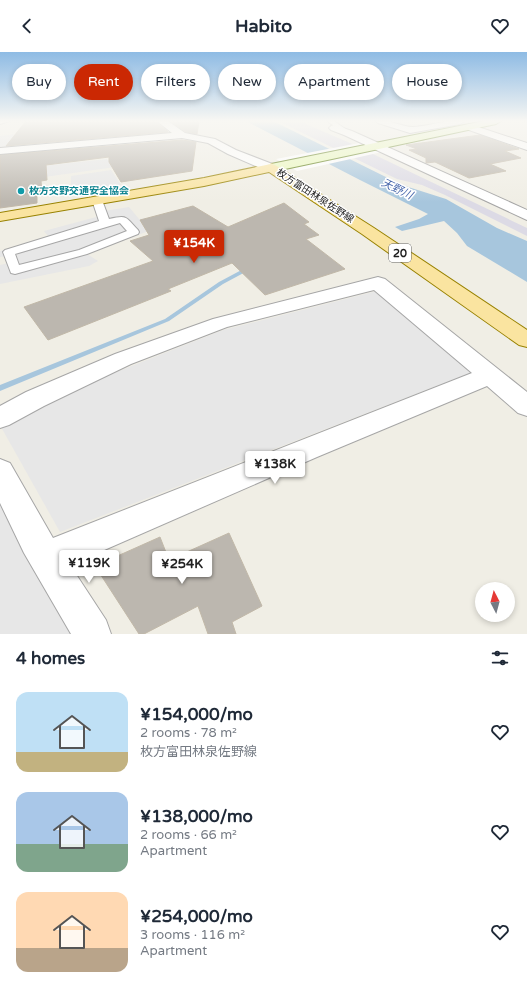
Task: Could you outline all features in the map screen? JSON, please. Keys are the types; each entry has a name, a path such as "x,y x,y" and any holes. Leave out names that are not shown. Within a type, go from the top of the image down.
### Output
{"main road":[{"path":"271,168 364,148"},
{"name":"枚方富田林泉佐野線","path":"0,217 271,168 368,231 527,340"}],"street":[{"path":"0,151 32,148"},
{"path":"225,148 271,168"},
{"path":"379,148 527,216"},
{"path":"0,418 35,399 123,359 220,323 378,284 472,359 489,376 527,406"},
{"path":"46,558 307,449 489,376"},
{"path":"0,472 36,542 92,634"}],"lane":[{"path":"97,200 105,223"},
{"path":"122,219 134,232 83,252 15,270 9,252 105,223 122,219"}],"shaded area":[{"path":"334,148 361,148 527,228 527,236 445,195 422,185 397,179"},
{"path":"147,157 151,162 23,180 25,168 107,159"},
{"path":"111,170 121,185 114,186 115,189 90,194 89,191 77,193 71,186 71,176"},
{"path":"129,207 139,219 146,218 154,229 87,254 98,261 89,266 0,284 0,265 9,263 7,256 0,257 0,251 48,236 44,231 100,216 98,212"},
{"path":"377,291 473,372 60,532 1,427 91,382 223,330"},
{"path":"0,473 77,634 0,634"}],"water":[{"name":"天野川","path":"298,148 328,148 402,185 446,199 497,228 527,241 527,282 467,246 457,233 444,221 402,231 395,227 419,219 428,214"}],"pier":[{"path":"332,148 372,148 382,152 297,171 276,159"}],"building":[{"path":"83,148 195,148 192,171 121,182 109,162 109,157 46,165 47,180 41,181 42,192 37,192 37,203 0,208 0,155"},
{"path":"415,148 517,148 519,149 505,151 521,158 490,164 506,171 469,178 435,162 426,163 426,158 409,150 417,149"},
{"path":"284,203 309,222 304,224 319,235 306,239 345,269 265,295 232,263 168,289 171,291 48,340 24,307 153,261 130,241 149,235 140,220 193,206 228,227"},
{"path":"229,533 262,606 232,622 236,634 208,634 198,606 144,634 139,634 95,566 160,537 169,560"}],"waterway":[{"path":"0,388 167,320 221,283 249,268"}],"place":[{"name":"枚方交野交通安全協会","path":"21,191"}]}
